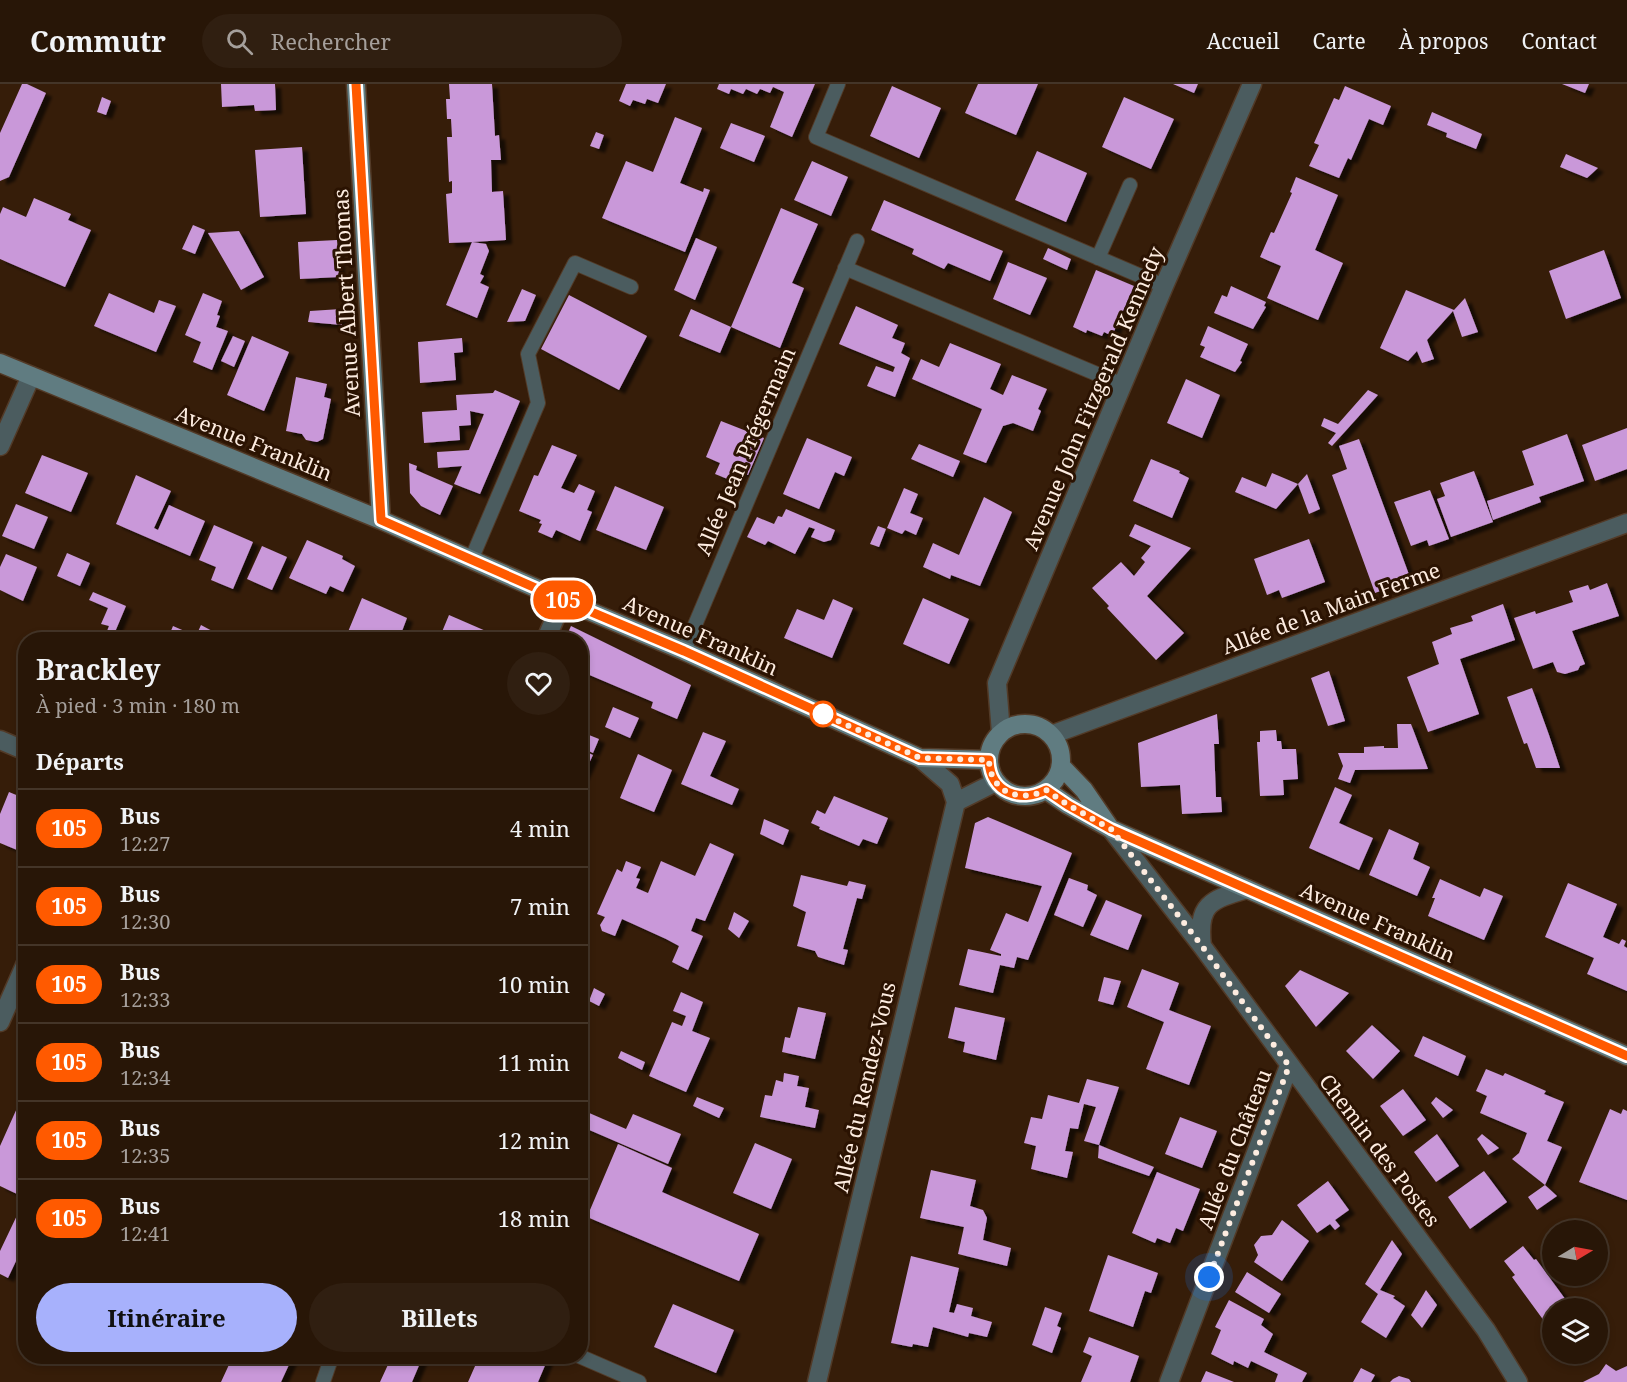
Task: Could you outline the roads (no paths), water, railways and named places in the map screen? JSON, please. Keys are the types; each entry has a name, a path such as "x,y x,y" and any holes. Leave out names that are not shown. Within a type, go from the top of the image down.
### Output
{"street":[{"name":"Avenue Albert Thomas","path":"356,84 381,520"},
{"name":"Avenue John Fitzgerald Kennedy","path":"1001,733 997,683 1251,84"},
{"name":"Avenue Franklin","path":"0,363 381,520 684,651 920,758 989,760"},
{"path":"0,446 31,376"},
{"name":"Allée de la Main Ferme","path":"1051,735 1627,523"},
{"path":"549,632 563,600"},
{"path":"1021,724 1032,724 1051,735 1058,744 1061,766 1058,776 1046,790 1025,797 1004,790 996,782 989,768 990,750 1001,733 1021,724"},
{"path":"0,740 18,748"},
{"path":"920,758 950,784 956,802 996,782"},
{"path":"1061,766 1084,790 1111,829"},
{"name":"Avenue Franklin","path":"1046,790 1111,829 1627,1056"},
{"name":"Allée du Rendez-Vous","path":"817,1382 956,802"},
{"name":"Chemin des Postes","path":"1111,829 1202,946 1486,1330 1518,1382"},
{"path":"1202,946 1200,927 1205,911 1218,898 1247,889"},
{"path":"0,1022 18,981"},
{"name":"Allée du Château","path":"1169,1382 1289,1066"}],"lane":[{"path":"838,84 816,137 1164,286"},
{"path":"1098,258 1130,185"},
{"name":"Allée Jean Prégermain","path":"684,651 857,241"},
{"path":"471,560 538,403 528,354 575,263 631,287"},
{"path":"845,268 1123,385"},
{"path":"588,1360 639,1382"},
{"path":"323,1382 329,1364"}]}
